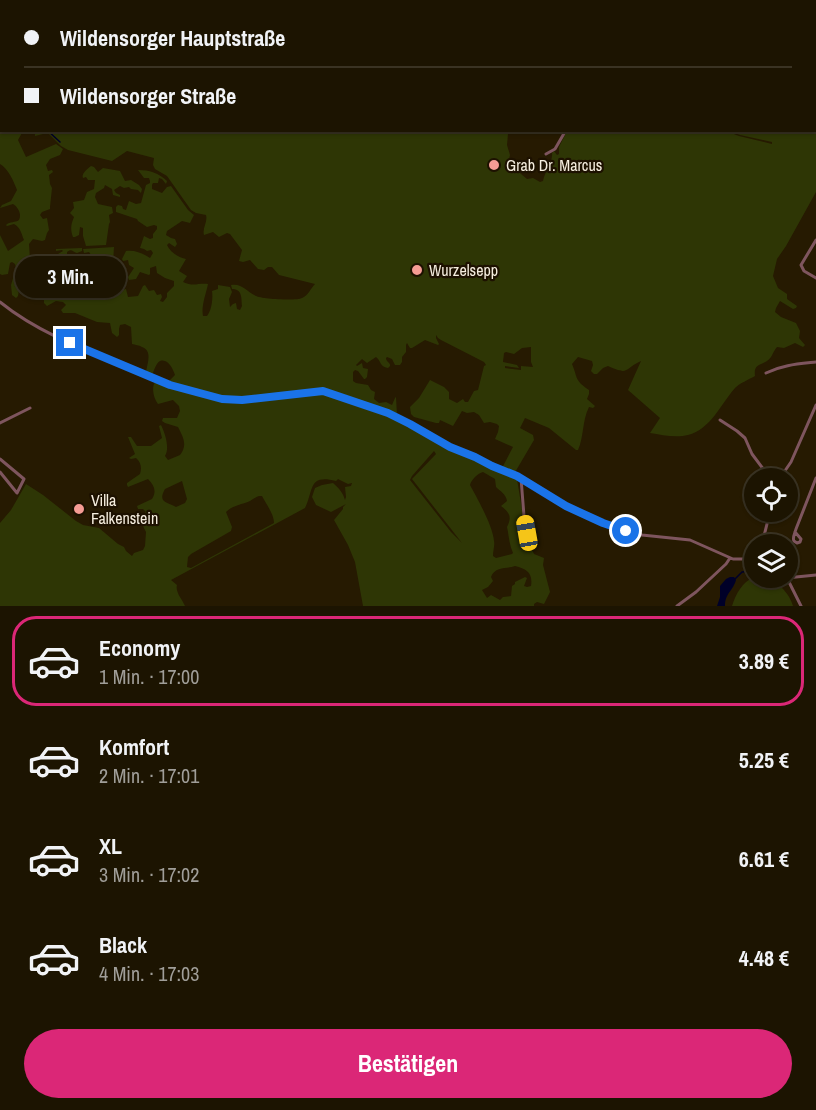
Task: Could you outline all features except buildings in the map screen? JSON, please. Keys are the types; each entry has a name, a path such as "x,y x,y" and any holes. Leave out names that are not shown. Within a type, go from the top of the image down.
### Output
{"street":[{"path":"546,154 559,145 565,132"},
{"path":"816,240 801,265 804,271 816,278"},
{"path":"0,302 51,334 170,385 233,400 323,391 399,418 450,447 520,478 566,506 611,526 642,536 690,540 730,558 744,559"},
{"path":"766,373 792,364 816,362"},
{"path":"786,468 816,405"},
{"path":"0,423 30,408"},
{"path":"720,420 745,438 752,454 762,468"},
{"path":"0,459 24,479 17,493 0,472"},
{"path":"520,478 529,544"},
{"path":"795,532 816,478"},
{"path":"677,606 696,592 730,558"},
{"path":"798,577 816,575"},
{"path":"790,588 801,606"}],"green space":[{"path":"0,132 22,132 18,140 26,157 56,144 63,149 60,155 50,159 46,165 48,171 53,172 49,175 52,188 50,209 40,215 43,219 47,218 49,230 45,240 33,239 29,244 30,259 24,260 16,298 12,295 11,285 15,264 10,263 8,274 0,274 0,235 8,251 24,240 14,224 6,225 19,220 18,209 13,204 0,208 11,201 17,190 8,172 0,164"},
{"path":"35,132 45,132 43,134 35,136"},
{"path":"47,132 506,132 510,155 508,163 527,179 533,178 540,182 543,181 552,153 554,151 557,155 559,154 559,147 566,132 729,132 772,144 772,142 732,132 816,132 816,192 777,259 773,276 778,288 787,294 787,299 797,306 793,309 780,301 775,312 796,323 800,331 799,338 805,345 803,347 795,343 784,348 777,347 768,360 757,366 755,376 735,388 703,428 688,435 679,436 650,433 660,418 628,390 641,361 623,371 608,366 594,374 591,371 592,361 578,357 572,364 576,376 589,390 587,399 595,406 589,407 587,412 578,450 549,428 525,418 520,428 533,435 534,440 514,474 502,468 513,447 495,439 499,426 497,424 484,423 474,412 462,411 453,426 440,420 436,423 414,417 411,414 410,407 419,398 430,380 449,392 449,399 457,403 463,399 468,402 474,391 478,390 486,365 484,362 441,340 436,335 438,345 425,340 410,348 407,343 400,365 395,365 392,359 387,357 390,365 388,368 382,365 376,357 367,363 362,359 356,365 362,363 363,368 368,369 367,377 364,379 355,370 353,381 368,385 375,392 374,399 379,403 386,402 392,405 396,397 397,415 406,419 407,423 440,446 472,457 488,467 517,479 528,546 534,554 544,558 543,565 550,592 544,604 537,602 534,606 363,606 355,562 334,520 346,504 331,512 316,505 312,497 315,488 333,483 341,491 345,500 345,487 351,486 352,483 327,479 313,485 305,508 171,580 177,585 178,593 185,606 0,606 0,523 11,510 26,484 76,521 99,528 132,556 143,550 145,546 146,532 140,520 146,512 138,509 137,506 152,499 155,491 148,479 128,487 127,485 140,474 141,470 136,458 129,458 135,454 128,437 131,437 137,446 151,446 162,438 159,426 161,425 166,440 165,456 168,460 180,455 184,448 178,427 162,421 163,418 177,418 180,411 179,406 173,400 158,404 153,387 155,382 168,385 175,375 173,370 163,360 157,363 152,375 146,372 147,351 141,346 132,344 131,327 125,324 120,325 117,337 112,333 110,323 97,322 75,313 63,313 61,310 66,305 63,302 56,301 47,306 43,295 27,288 21,291 23,283 33,282 43,285 49,276 52,278 54,289 66,290 64,281 57,278 55,274 55,271 60,270 58,254 63,251 56,251 56,249 82,248 82,251 77,253 71,250 67,252 67,255 73,260 70,268 71,276 75,276 76,268 81,268 80,275 76,279 88,290 93,281 99,284 101,265 95,268 91,262 93,258 89,252 84,253 83,249 114,247 112,280 125,269 124,277 127,279 126,282 112,290 126,289 128,297 138,296 145,285 149,291 154,290 157,295 161,294 160,301 163,302 167,293 174,286 174,281 157,273 156,266 150,268 149,275 140,272 136,279 129,280 128,277 134,268 129,265 128,260 123,261 122,259 126,251 138,252 150,258 153,253 151,250 140,248 144,236 153,238 157,226 147,227 137,219 116,212 118,205 126,210 129,201 136,204 141,203 146,185 150,181 149,178 144,178 138,170 146,171 157,174 167,181 166,184 159,178 158,183 153,183 152,189 162,193 171,186 194,215 190,223 182,221 167,231 166,235 175,239 177,244 175,247 169,243 167,245 170,250 186,259 179,271 187,276 183,282 193,285 208,284 203,304 203,316 209,313 212,291 218,289 218,285 230,287 232,292 229,299 230,307 236,303 237,309 240,310 241,295 236,289 232,289 231,285 241,286 259,297 299,299 308,294 315,284 279,275 272,267 264,270 258,269 250,260 239,261 242,250 230,234 219,237 213,232 204,235 206,215 191,210 167,176 155,169 154,158 127,151 112,161 68,150","holes":["531,347 533,367 521,366 521,370 505,368 505,366 519,368 517,365 503,362 504,353 514,354 522,348","434,451 436,454 412,479 462,543 410,480","483,472 495,479 496,487 507,501 501,506 509,515 507,527 512,554 496,558 493,556 494,543 491,528 470,485 473,479","182,481 187,499 185,503 176,507 164,501 162,497 165,489","262,496 274,523 191,568 187,567 188,557 191,554 231,531 232,527 226,512","515,566 526,570 531,578 531,586 524,586 527,578 525,577 512,586 511,596 500,600 491,595 487,598 482,590 493,581 491,577 493,573 498,569"]},
{"path":"91,166 98,172 103,168 120,171 125,181 131,180 142,189 141,193 129,187 120,186 114,190 120,197 113,195 112,189 105,185 96,193 98,204 112,207 113,213 109,215 106,245 86,246 83,228 80,227 79,235 75,237 71,231 74,217 70,213 74,208 73,202 84,200 87,192 94,189 95,180 83,178"},
{"path":"744,584 744,588 782,588 793,606 732,606"}],"water":[{"path":"730,577 736,580 726,598 725,606 717,606 720,586"}],"waterway":[{"path":"49,132 60,142"},
{"path":"735,579 744,572"}],"place":[{"name":"Grab Dr. Marcus","path":"494,165"},
{"name":"Wurzelsepp","path":"417,270"},
{"name":"Villa Falkenstein","path":"79,509"}],"route":[{"path":"70,343 170,385 222,399 242,400 323,391 399,418 450,447 517,476 566,506 626,531"}]}
